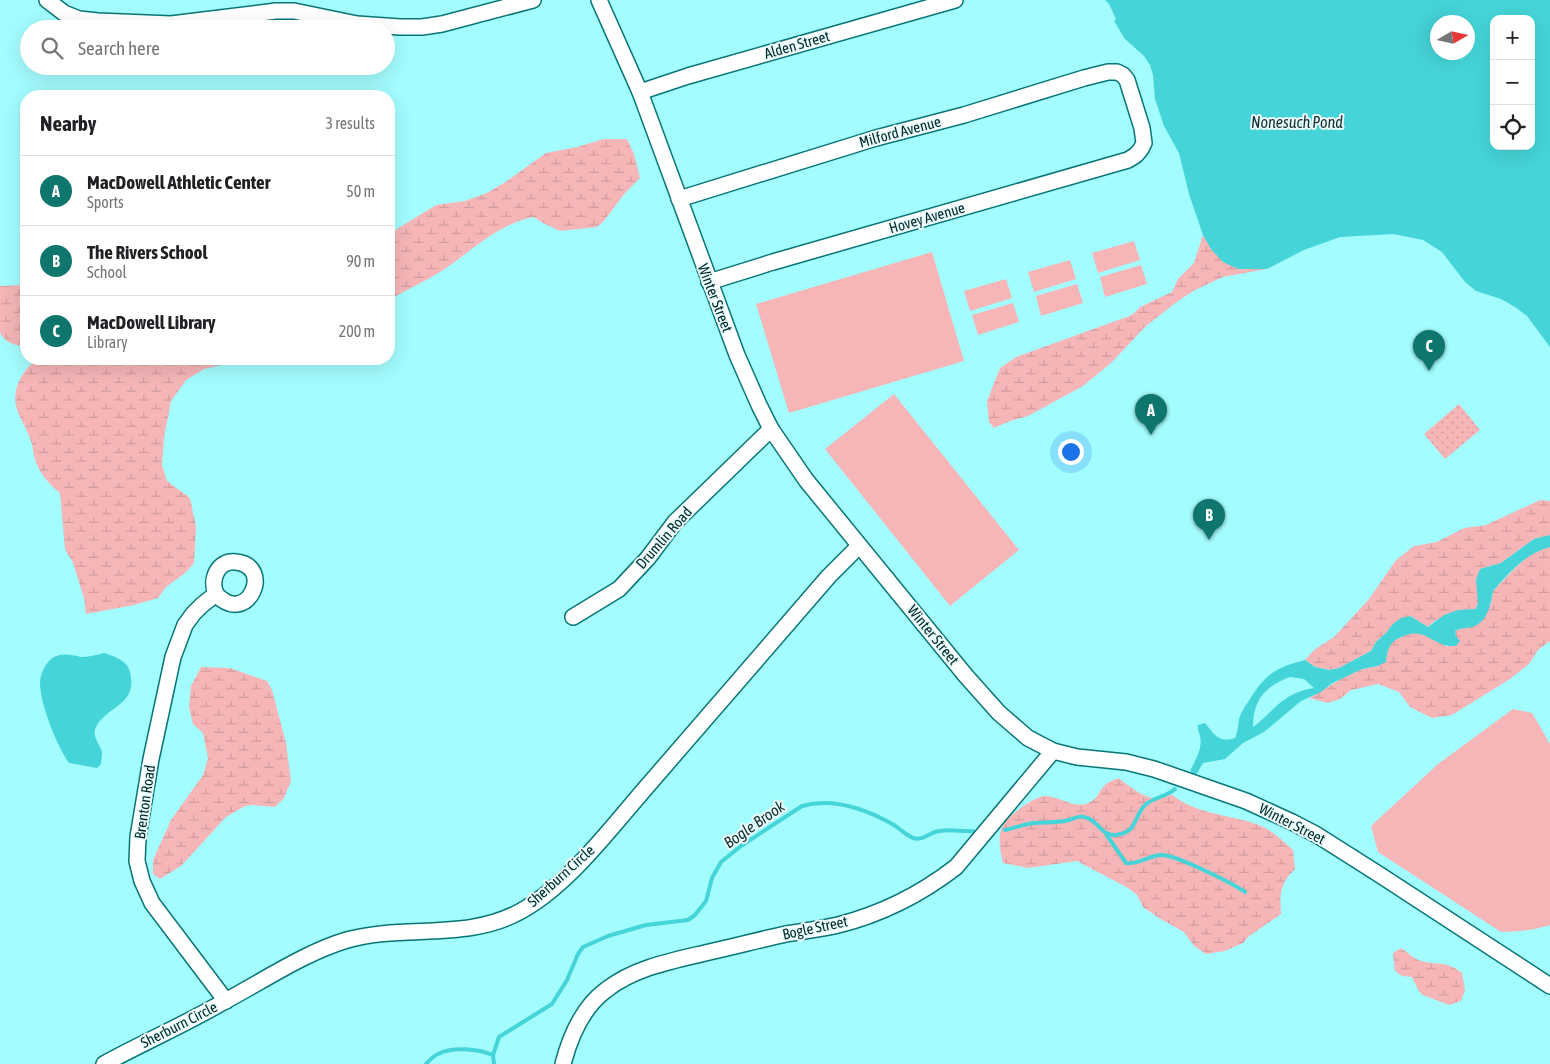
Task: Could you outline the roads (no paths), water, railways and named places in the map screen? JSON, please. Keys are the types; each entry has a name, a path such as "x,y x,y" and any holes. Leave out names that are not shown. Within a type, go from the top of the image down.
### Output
{"street":[{"path":"47,0 64,13 85,20"},
{"path":"395,27 442,24 533,0"},
{"name":"Winter Street","path":"599,0 640,92 709,282 748,382 771,429 800,473 966,676 999,713 1028,738 1053,751 1126,762 1154,769 1246,801 1276,814 1317,835 1550,986"},
{"name":"Alden Street","path":"640,92 688,76 954,0"},
{"path":"203,20 276,11 294,11 338,20"},
{"name":"Milford Avenue","path":"679,200 876,138 964,115 1108,72 1117,72 1123,75 1130,87 1142,128 1144,143 1141,149"},
{"name":"Hovey Avenue","path":"709,282 1128,160 1141,149"},
{"name":"Drumlin Road","path":"573,617 618,589 648,558 675,522 771,429"},
{"name":"Sherburn Circle","path":"104,1064 327,948 348,940 399,932 488,925 506,919 544,896 590,852 829,576 859,546"},
{"name":"Brenton Road","path":"216,594 202,604 185,625 173,657 151,759 138,837 137,861 142,881 152,903 226,1001"},
{"name":"Bogle Street","path":"563,1064 571,1039 584,1014 604,991 622,979 650,967 785,934 839,924 866,916 885,910 912,897 938,881 956,867 1053,751"}],"water":[{"name":"Nonesuch Pond","path":"1105,0 1550,0 1550,347 1527,316 1501,299 1476,291 1465,282 1442,252 1423,240 1393,234 1340,237 1304,250 1267,269 1238,269 1223,262 1211,249 1203,235 1189,194 1179,153 1164,126 1155,99 1153,75 1150,65 1144,56 1125,39 1114,21 1116,19"},
{"path":"1550,535 1550,547 1533,554 1518,564 1505,577 1493,591 1488,611 1483,620 1475,626 1455,631 1460,641 1456,646 1441,644 1424,635 1410,634 1401,637 1389,647 1386,662 1378,666 1362,669 1331,684 1321,692 1301,701 1264,732 1243,743 1225,759 1203,763 1196,775 1190,771 1198,754 1201,741 1198,725 1205,723 1221,739 1235,738 1239,719 1244,709 1261,683 1273,673 1305,660 1315,667 1330,670 1339,668 1371,651 1376,642 1401,618 1410,616 1428,627 1444,615 1458,610 1476,609 1478,603 1476,580 1480,569 1501,563 1534,539","holes":["1290,677 1304,679 1314,688 1303,690 1287,698 1253,727 1255,709 1262,695 1267,690"]},
{"path":"104,653 120,660 129,668 130,692 126,699 107,714 96,727 95,737 102,752 101,764 97,768 69,763 64,756 46,713 40,683 42,673 49,661 58,655 84,657"}],"waterway":[{"name":"Bogle Brook","path":"1005,830 1030,824 1061,822 1084,817 1111,835 1122,834 1131,828 1145,805 1175,789"},
{"name":"Bogle Brook","path":"494,1064 493,1055 499,1037 552,1004 567,980 583,947 608,936 646,925 688,920 695,915 706,901 712,878 721,862 741,846 802,806 826,803 850,806 883,819 916,839 940,831 973,831"},
{"path":"1106,834 1126,863 1163,855 1205,870 1245,892"},
{"path":"426,1064 436,1055 458,1049 480,1051 493,1055"}],"place":[{"name":"MacDowell Library","path":"1429,371"},
{"name":"MacDowell Athletic Center","path":"1151,435"},
{"name":"The Rivers School","path":"1209,540"}]}
